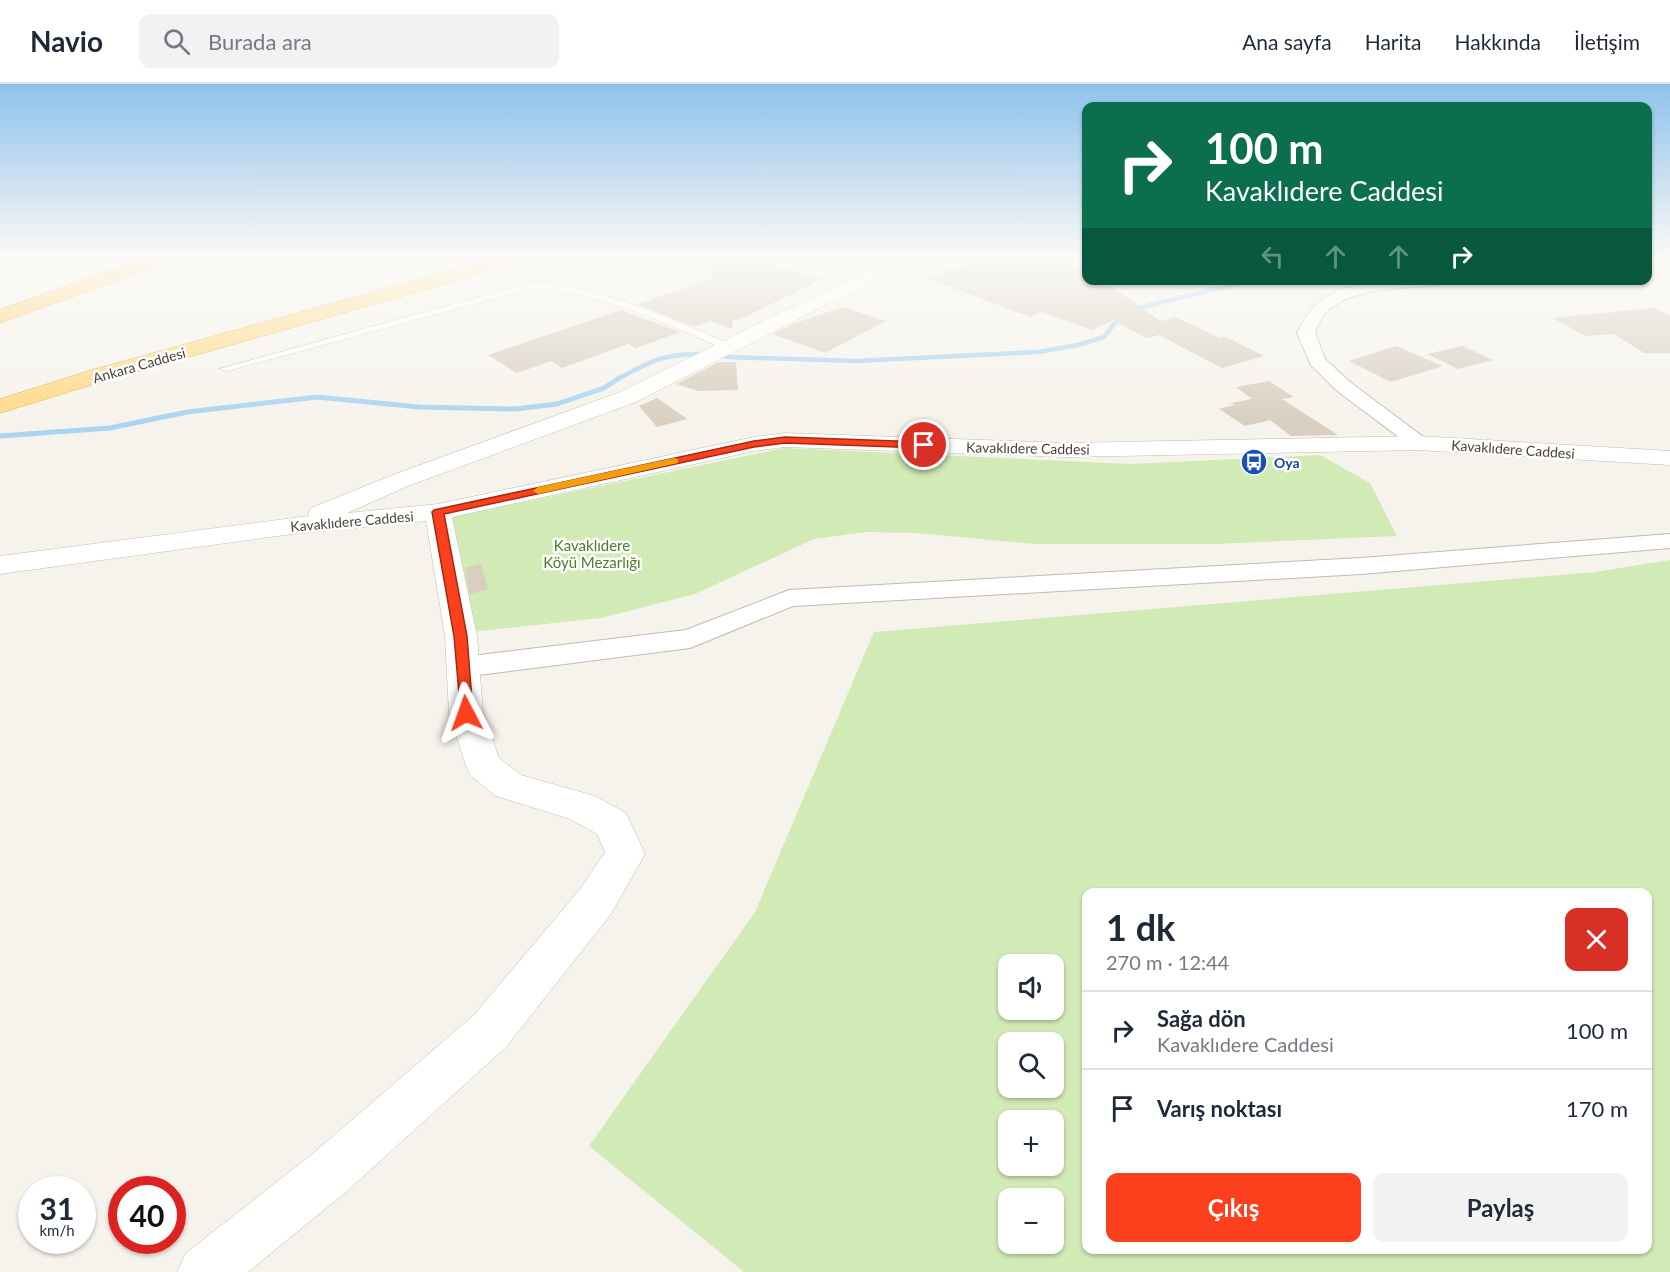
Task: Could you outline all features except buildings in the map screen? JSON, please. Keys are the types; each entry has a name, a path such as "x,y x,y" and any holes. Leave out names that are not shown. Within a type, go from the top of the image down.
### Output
{"highway":[{"name":"Ankara Caddesi","path":"0,394 285,312"},
{"name":"Ankara Caddesi","path":"0,408 93,378 324,312"}],"street":[{"path":"292,526 399,481 628,397 796,312"},
{"path":"1316,312 1306,333 1317,361 1342,386 1419,444"},
{"name":"Kavaklıdere Caddesi","path":"0,565 292,526 438,512 754,444 785,440 1068,450 1419,444 1670,458"},
{"path":"205,1272 328,1174 490,1031 596,901 625,854 612,824 582,807 509,786 484,766 466,713 461,636 438,512"},
{"path":"463,667 690,639 789,598 1361,566 1670,541"}],"lane":[{"path":"224,369 428,312"},
{"path":"651,312 728,347"}],"green space":[{"name":"Kavaklıdere Köyü Mezarlığı","path":"785,448 1131,464 1320,455 1370,483 1397,536 1215,544 1034,544 916,533 867,532 814,539 695,594 601,618 470,632 442,519"},
{"path":"1670,560 1670,1272 744,1272 589,1146 755,912 874,632 1595,572"}],"waterway":[{"path":"726,357 856,361 1038,352 1078,345 1104,337 1115,323 1131,312"},
{"path":"616,380 666,357 702,354"},
{"path":"0,436 110,428 187,412 317,397 419,407 515,409 557,404 604,388 616,380"}],"slow traffic":[{"path":"538,491 674,461"}],"place":[{"name":"Oya","path":"1254,462"}],"route":[{"path":"466,713 461,636 438,512 754,444 785,440 813,440 924,445"}]}
